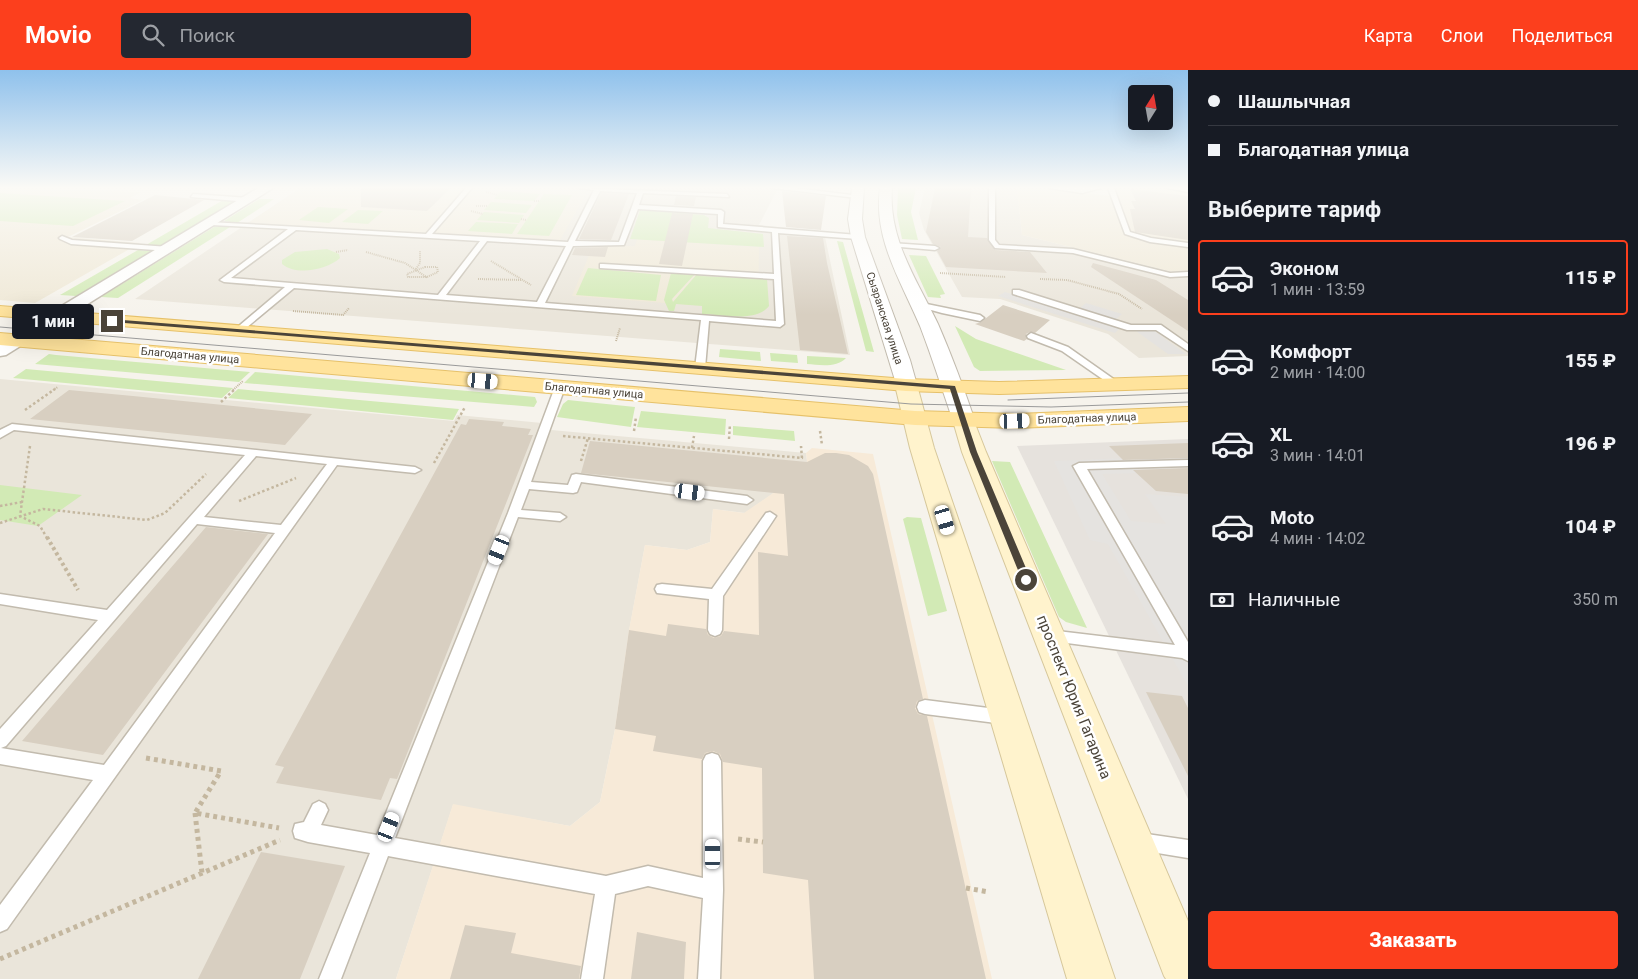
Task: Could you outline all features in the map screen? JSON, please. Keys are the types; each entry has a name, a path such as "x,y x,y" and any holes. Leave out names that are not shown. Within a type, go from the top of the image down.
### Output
{"main road":[{"path":"0,312 953,388 1188,382"},
{"name":"Благодатная улица","path":"6,344 560,387 964,421 1186,416"},
{"name":"Сызранская улица","path":"906,385 915,418"},
{"path":"915,418 1091,979"},
{"name":"проспект Юрия Гагарина","path":"964,421 974,452 1188,976"}],"street":[{"path":"6,344 57,316 199,230"},
{"name":"Сызранская улица","path":"857,230 900,360 906,385"},
{"path":"887,230 891,244 920,304 953,388"},
{"name":"проспект Юрия Гагарина","path":"953,388 964,421"}],"lane":[{"path":"291,230 224,280 780,324 775,230"},
{"path":"334,230 570,244 585,242 622,244 627,230"},
{"path":"427,236 432,230"},
{"path":"540,305 577,230"},
{"path":"780,230 858,237"},
{"path":"992,230 992,240 997,246 1072,251 1173,275 1188,274"},
{"path":"1127,230 1128,233 1150,240 1188,245"},
{"path":"62,238 71,242 169,249"},
{"path":"438,297 485,239"},
{"path":"891,244 934,246"},
{"path":"603,266 779,277"},
{"path":"1173,275 1188,284"},
{"path":"237,331 291,286"},
{"path":"1016,292 1130,328 1158,327 1188,348"},
{"path":"920,304 942,311 980,318"},
{"path":"700,368 705,319"},
{"path":"1031,336 1065,349 1117,385"},
{"path":"330,979 514,513 560,387"},
{"path":"0,435 12,427 33,428 415,470"},
{"path":"0,741 253,453"},
{"path":"0,922 334,462"},
{"path":"1188,463 1079,466 1188,653"},
{"path":"524,485 573,489 576,478 747,500"},
{"path":"514,513 560,518"},
{"path":"715,630 716,596 770,516"},
{"path":"195,520 284,530"},
{"path":"662,589 716,596"},
{"path":"3,603 110,616"},
{"path":"1049,636 1188,653"},
{"path":"925,706 1008,717"},
{"path":"0,756 108,774"},
{"path":"710,979 713,890 712,761"},
{"path":"320,810 305,832 606,886 648,876 713,890"},
{"path":"1133,841 1188,849"},
{"path":"592,979 606,886"}],"path":[{"path":"348,250 355,251"},
{"path":"476,251 545,294"},
{"path":"362,252 386,256 416,268 427,277 438,297"},
{"path":"437,267 438,272 427,277 408,277 407,274 416,268 437,267"},
{"path":"455,278 523,280"},
{"path":"293,311 343,315 365,292"},
{"path":"615,344 625,312"},
{"path":"221,402 245,379"},
{"path":"12,427 13,418 58,387"},
{"path":"415,470 429,472 465,407"},
{"path":"729,439 730,416"},
{"path":"20,516 33,428"},
{"path":"543,434 802,458 801,446"},
{"path":"692,448 694,436"},
{"path":"195,520 334,462"},
{"path":"0,523 12,521 20,516 43,510 147,520 158,518 166,514 206,474 215,470 239,469"},
{"path":"0,506 22,502"},
{"path":"20,516 40,526 92,613"},
{"path":"122,754 222,771 195,813 202,874"},
{"path":"195,813 305,832"},
{"path":"0,959 305,832"},
{"path":"966,888 989,892"}],"shaded area":[{"path":"0,230 81,230 68,237 140,243 35,303 0,300"},
{"path":"237,230 809,230 824,232 850,355 135,299"},
{"path":"384,230 565,230 560,240"},
{"path":"924,230 1022,230 1022,235 1173,272 1188,272 1188,356 1139,358 1108,334 1000,299 962,297"},
{"path":"1022,230 1188,230 1188,272 1173,272 1022,235"},
{"path":"637,239 759,247 758,310 572,296 593,246 635,246"},
{"path":"1005,292 1121,327 1115,333 998,296"},
{"path":"1086,303 1122,314 1115,320 1079,309"},
{"path":"1153,330 1186,354 1168,354 1136,331"},
{"path":"0,379 454,421 457,415 542,423 540,429 806,453 808,469 745,513 713,509 710,542 687,550 645,545 629,631 615,729 600,802 570,826 453,805 396,979 0,979"},
{"path":"1188,439 1188,799 1017,446"},
{"path":"812,448 873,454 992,979 396,979 453,804 570,826 600,802 615,729 629,630 645,545 687,550 710,542 713,509 744,513 808,469 806,453"},
{"path":"1127,458 1141,473 1102,474 1131,521 1166,524 1145,494 1188,497 1188,686 1108,544 1090,540 1054,461"}],"green space":[{"path":"171,230 186,230 160,246 146,245"},
{"path":"208,230 225,230 118,298 101,297"},
{"path":"469,230 514,230 512,234"},
{"path":"519,230 552,230 549,236 517,234"},
{"path":"633,230 730,230 763,234 764,247 630,239"},
{"path":"900,230 916,230 918,240 902,239"},
{"path":"837,241 843,242 874,352 866,351"},
{"path":"327,249 339,254 340,258 327,266 303,271 288,268 282,264 282,260 295,252"},
{"path":"138,250 152,251 76,296 60,295"},
{"path":"909,255 926,256 945,294 940,295 941,298 928,297"},
{"path":"588,268 661,275 656,301 576,295"},
{"path":"671,273 695,274 672,299 673,302 697,274 701,276 767,279 769,306 763,311 747,316 702,314 702,306 676,304 674,311 669,311 664,300"},
{"path":"955,326 976,339 1066,370 980,371 974,367"},
{"path":"720,349 760,352 761,361 719,357"},
{"path":"770,353 797,355 798,363 771,361"},
{"path":"49,354 250,372 239,382 35,364"},
{"path":"807,356 846,358 833,365 822,365 807,364"},
{"path":"26,369 233,388 222,398 13,378"},
{"path":"255,372 535,397 537,402 534,407 244,383"},
{"path":"238,389 459,409 453,420 228,398"},
{"path":"568,400 635,407 631,427 557,417 563,404"},
{"path":"641,411 726,419 725,435 637,427"},
{"path":"733,426 794,431 795,441 733,435"},
{"path":"992,461 1010,462 1087,628 1066,622 1059,617"},
{"path":"0,485 82,495 38,526 0,520"},
{"path":"907,517 921,518 947,611 928,616 903,519"}],"building":[{"path":"85,230 151,230 132,241 72,237"},
{"path":"583,230 615,230 611,240 579,239"},
{"path":"668,230 690,230 682,266 659,264"},
{"path":"926,230 968,230 968,237 987,238 995,250 1030,252 1047,273 946,267 937,251 941,247 933,244"},
{"path":"1135,230 1188,230 1188,240"},
{"path":"787,236 823,238 848,354 800,350"},
{"path":"608,247 605,257 572,255 575,248"},
{"path":"1093,263 1156,280 1188,300 1188,331 1091,267"},
{"path":"1003,305 1050,320 1035,333 1030,332 1026,334 1027,339 1024,341 975,324 981,322"},
{"path":"69,390 312,414 285,445 30,419"},
{"path":"469,419 504,422 502,426 531,429 528,435 533,435 397,779 390,778 381,800 276,783 284,767 275,765 461,424 466,425"},
{"path":"590,441 807,462 825,453 836,453 849,455 868,466 873,474 923,699 917,701 915,708 918,714 927,716 986,979 814,979 808,880 763,873 762,768 723,762 720,754 713,751 705,753 702,759 653,751 656,736 615,729 629,630 666,636 668,624 706,629 708,635 714,638 721,636 724,631 759,635 758,552 788,556 784,494 581,473"},
{"path":"1188,443 1188,458 1123,460 1109,446"},
{"path":"1188,468 1188,494 1156,491 1133,470"},
{"path":"206,527 268,534 103,755 22,741"},
{"path":"1146,692 1182,696 1188,708 1188,776"},
{"path":"261,852 345,866 300,979 198,979"},
{"path":"465,925 516,933 511,953 581,966 579,979 450,979"},
{"path":"637,932 686,942 684,979 631,979"}],"tram line":[{"path":"0,327 911,404 1051,407 1188,402"},
{"path":"1008,400 1188,393"}],"route":[{"path":"112,321 953,388 974,452 1026,580"}]}
